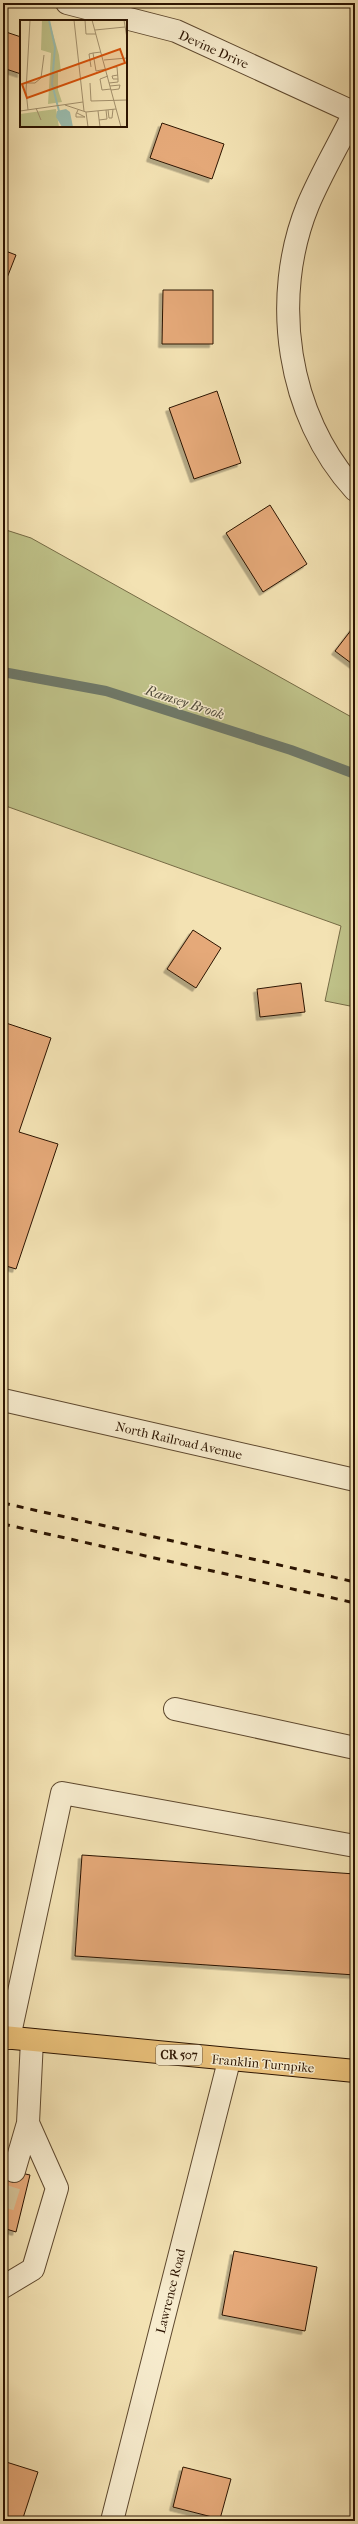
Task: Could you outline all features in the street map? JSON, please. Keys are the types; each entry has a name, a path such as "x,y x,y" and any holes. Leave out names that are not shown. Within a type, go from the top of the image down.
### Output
{"main road":[{"name":"Franklin Turnpike","path":"6,2038 229,2061 355,2071"}],"street":[{"name":"Devine Drive","path":"67,3 176,32 354,113"},
{"path":"354,113 308,206 294,252 287,310 292,358 303,400 320,440 355,490"},
{"name":"North Railroad Avenue","path":"3,1400 355,1480"},
{"path":"175,1709 355,1748"},
{"path":"6,2038 62,1793 355,1846"},
{"path":"14,2171 28,2123 32,2040"},
{"name":"Lawrence Road","path":"112,2521 229,2061"},
{"path":"3,2287 33,2269 58,2188 28,2123"}],"green space":[{"path":"3,529 31,538 355,719 355,1007 325,1001 341,926 3,805"}],"building":[{"path":"3,31 20,37 20,74 3,68"},
{"path":"162,123 224,144 212,179 150,158"},
{"path":"3,250 16,255 3,288"},
{"path":"163,290 213,290 213,344 162,344"},
{"path":"217,391 241,463 194,479 169,408"},
{"path":"270,505 307,564 263,592 226,533"},
{"path":"355,625 355,666 335,651"},
{"path":"193,930 221,948 196,988 167,969"},
{"path":"301,983 305,1012 260,1017 257,989"},
{"path":"3,1022 51,1038 19,1132 58,1144 16,1269 3,1265"},
{"path":"82,1855 355,1874 355,1975 75,1956"},
{"path":"3,2169 30,2175 16,2232 3,2228"},
{"path":"234,2251 317,2267 305,2331 222,2315"},
{"path":"3,2461 38,2472 22,2521 3,2515"},
{"path":"183,2467 231,2479 220,2519 173,2507"}],"waterway":[{"name":"Ramsey Brook","path":"3,672 106,691 291,750 355,774"}],"tunnel":[{"path":"3,2207 14,2171"}],"railway":[{"path":"3,1503 355,1582"},
{"path":"3,1524 355,1603"}]}
